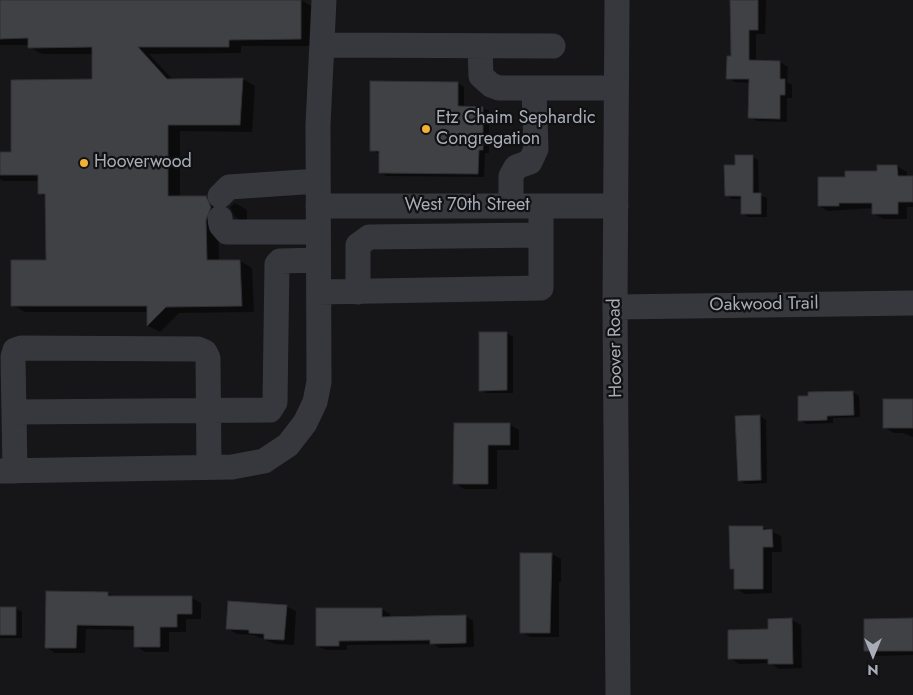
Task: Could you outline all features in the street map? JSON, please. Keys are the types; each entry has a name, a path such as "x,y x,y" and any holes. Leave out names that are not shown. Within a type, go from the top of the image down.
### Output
{"street":[{"path":"209,467 208,358 205,352 198,349 21,348 15,350 13,357 14,412 8,471 232,467 264,461 288,445 305,423 315,402 319,382 318,125 324,0"},
{"name":"Hoover Road","path":"617,0 615,307 618,695"},
{"path":"322,45 480,48 553,46"},
{"path":"480,48 481,76 499,88 616,88"},
{"path":"511,206 511,176 516,167 530,162 536,149 534,88"},
{"path":"318,181 229,187 222,192 220,207 221,225 228,232 318,232"},
{"name":"West 70th Street","path":"318,206 616,206"},
{"path":"319,292 541,288 541,206"},
{"path":"358,292 358,245 369,237 541,235"},
{"path":"14,412 265,411 275,402 277,264 280,261 318,260"},
{"name":"Oakwood Trail","path":"615,307 913,303"}],"building":[{"name":"Hooverwood","path":"0,0 301,0 301,39 229,40 229,47 138,47 167,79 243,78 240,125 168,125 168,196 206,196 211,207 206,220 207,260 240,260 242,306 166,307 147,326 147,306 11,306 11,260 46,260 45,194 38,194 38,175 0,175 0,152 11,152 11,80 92,79 92,47 28,48 28,38 0,39"},
{"path":"730,0 758,0 758,30 749,30 749,60 780,61 780,79 785,79 785,95 780,95 780,119 748,118 749,79 726,79 727,56 731,56"},
{"name":"Etz Chaim Sephardic Congregation","path":"370,81 458,82 458,106 483,107 483,150 479,150 478,174 379,173 379,151 370,151"},
{"path":"735,155 753,155 753,193 761,193 761,214 741,214 741,196 725,196 724,165 735,165"},
{"path":"877,165 897,165 898,176 913,176 913,202 898,202 898,214 872,214 872,203 839,203 839,206 818,206 818,177 845,177 845,171 877,171"},
{"path":"479,332 507,332 507,390 479,391"},
{"path":"853,391 854,415 827,416 827,420 798,421 798,396 808,396 808,392"},
{"path":"883,399 913,399 913,428 883,428"},
{"path":"760,415 761,480 738,481 735,416"},
{"path":"454,423 510,423 510,445 488,445 488,484 453,484"},
{"path":"729,526 763,526 763,530 772,529 773,547 763,547 763,589 734,589 734,569 730,569"},
{"path":"520,553 552,553 550,633 520,633"},
{"path":"46,591 108,592 108,596 192,596 192,614 177,614 177,627 160,627 160,647 134,647 134,626 77,625 76,648 45,648"},
{"path":"228,601 287,605 284,640 264,639 264,634 249,633 249,630 226,629"},
{"path":"0,607 16,607 16,635 0,635"},
{"path":"316,608 382,608 382,617 466,615 466,643 430,644 430,640 339,641 339,646 316,646"},
{"path":"792,618 793,664 768,664 768,659 728,659 728,630 768,629 768,619"},
{"path":"913,618 913,651 864,651 864,619"}],"place":[{"name":"Etz Chaim Sephardic Congregation","path":"426,129"},
{"name":"Hooverwood","path":"84,163"}]}
